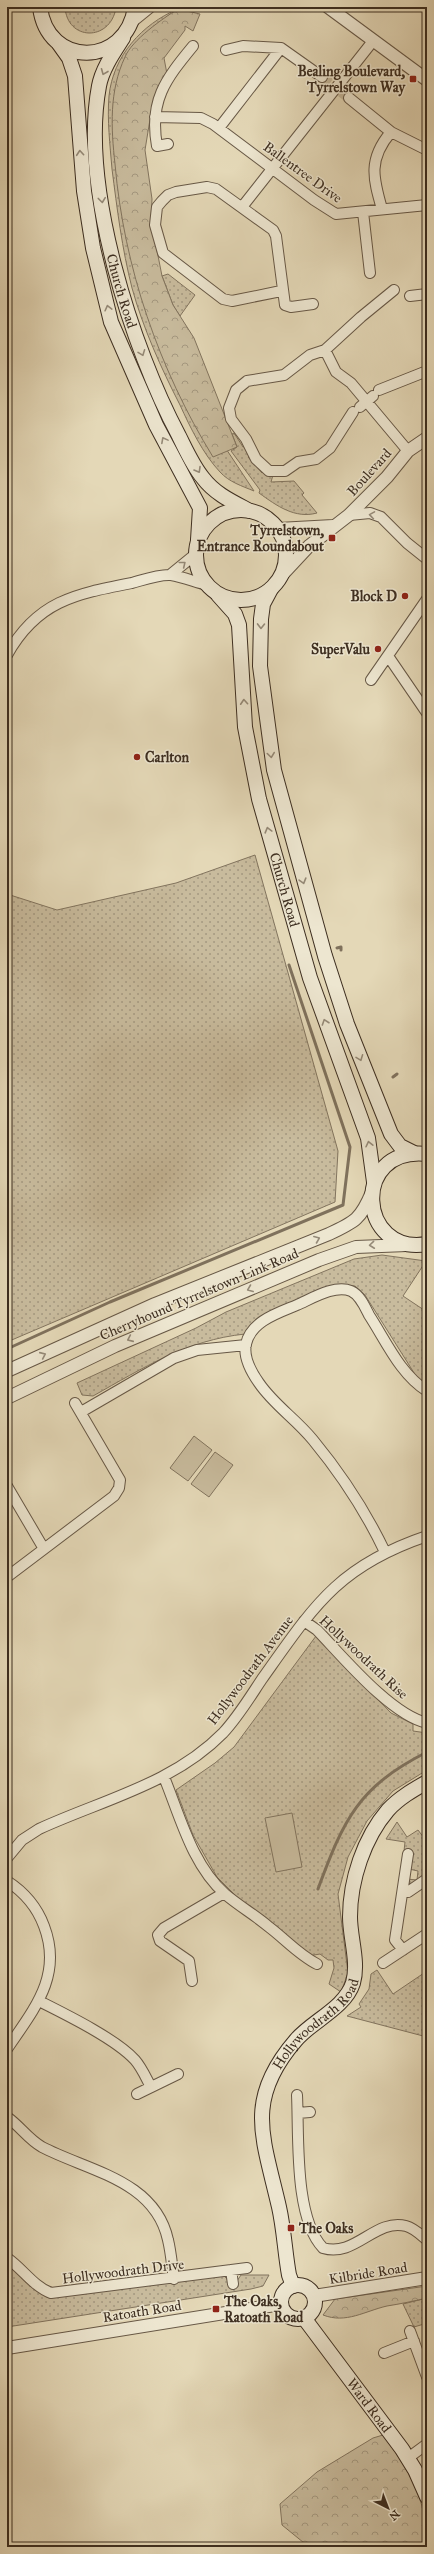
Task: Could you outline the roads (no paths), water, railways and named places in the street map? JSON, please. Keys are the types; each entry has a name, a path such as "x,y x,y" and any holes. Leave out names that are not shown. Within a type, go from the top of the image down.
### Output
{"main road":[{"name":"Church Road","path":"40,7 45,25 69,58 75,76 84,191 93,248 112,322 156,425 200,508 198,546"},
{"name":"Church Road","path":"134,14 123,38 110,59 99,85 96,117 97,160 103,212 122,292 155,386 203,478 218,493 250,511"},
{"path":"59,44 72,50 92,53 108,49 123,38"},
{"path":"234,510 250,511 269,519 278,529 285,545 286,560 282,575 271,589 262,595 244,601 227,598 218,594 206,585 201,577 198,546 209,523 219,515 234,510"},
{"name":"Church Road","path":"271,589 263,604 261,619 260,666 274,770 323,948 347,1024 391,1134 400,1146 421,1154"},
{"name":"Church Road","path":"218,594 235,614 239,625 245,727 259,799 284,893 329,1035 368,1138 373,1187 372,1206 376,1220 385,1232 397,1240 411,1245"},
{"path":"373,1187 381,1171 390,1162 421,1154"},
{"path":"411,1245 427,1244"},
{"name":"Hollywoodrath Road","path":"293,2286 262,2135 263,2098 273,2070 282,2056 307,2028 341,2001 350,1990 354,1975 350,1915 353,1887 360,1861 379,1822 388,1810 402,1798 427,1782"},
{"path":"293,2286 303,2286 314,2296 312,2311 304,2318 290,2317 281,2304 285,2291 293,2286"},
{"name":"Ward Road","path":"304,2318 408,2458 427,2497"}],"street":[{"path":"134,14 149,7"},
{"path":"328,7 427,80"},
{"path":"242,207 274,169 373,41"},
{"path":"168,144 157,146 155,117 159,94 193,46"},
{"path":"226,50 243,46 282,48 336,88 391,132 427,150"},
{"path":"219,128 282,48"},
{"name":"Ballentree Drive","path":"155,117 201,118 219,128 330,212 342,215 382,209 427,205"},
{"path":"382,209 374,184 374,162 382,142 391,132"},
{"path":"281,291 232,301 223,300 163,253 155,225 157,207 168,194 207,187 216,189 269,226 276,236 281,291 285,305 291,307 313,304"},
{"path":"363,212 370,273"},
{"path":"394,290 361,316 325,350 310,355 284,375 247,381 232,397 229,408 231,419 246,439 256,459 269,471 285,471 298,462 316,459 330,448 366,401 427,371"},
{"path":"410,296 427,294"},
{"path":"325,350 336,372 351,383 408,450"},
{"name":"Boulevard","path":"282,575 309,546 334,525 350,515 387,477 408,450 427,438"},
{"path":"350,515 370,513 381,517 427,559"},
{"name":"Boulevard","path":"278,529 334,525"},
{"path":"170,575 198,546"},
{"path":"7,655 17,638 39,616 60,602 85,592 170,575 206,585"},
{"path":"371,680 427,600"},
{"path":"388,656 427,713"},
{"name":"Cherryhound Tyrrelstown Link Road","path":"7,1371 156,1304 356,1221 365,1210 373,1187"},
{"name":"Cherryhound Tyrrelstown Link Road","path":"7,1398 115,1346 319,1260 356,1247 411,1245"},
{"path":"385,1552 372,1523 313,1439 281,1410 258,1382 248,1363 246,1345 250,1334 264,1320 327,1292 344,1290 358,1296 398,1362 418,1386 427,1391"},
{"path":"80,1412 174,1358 197,1350 246,1345"},
{"path":"7,1577 114,1496 119,1488 120,1480 75,1402"},
{"path":"7,1486 44,1549"},
{"name":"Hollywoodrath Avenue","path":"7,1858 22,1840 39,1829 164,1777 205,1749 223,1733 316,1606 347,1575 385,1552 427,1536"},
{"name":"Hollywoodrath Rise","path":"304,1621 317,1630 387,1701 416,1721 427,1723"},
{"path":"164,1777 189,1840 204,1867 224,1893 261,1920 303,1957 317,1964"},
{"path":"403,1950 395,1940 408,1854"},
{"path":"403,1892 408,1892 427,1879"},
{"path":"7,1882 35,1908 49,1940 51,1957 49,1972 39,2001 7,2049"},
{"path":"192,1981 189,1961 160,1941 158,1935 164,1928 224,1893"},
{"path":"383,1963 427,1934"},
{"path":"39,2001 90,2029 131,2055 151,2087"},
{"path":"137,2094 178,2074"},
{"path":"297,2095 300,2174 311,2230 316,2241 323,2248 342,2250 382,2229 394,2226 406,2226 427,2240"},
{"path":"298,2113 310,2112"},
{"path":"7,2117 41,2146 120,2182 143,2196 153,2206 166,2232 174,2279"},
{"name":"Hollywoodrath Drive","path":"7,2258 21,2267 43,2290 51,2293 174,2279 247,2268"},
{"path":"231,2270 233,2284"},
{"name":"Kilbride Road","path":"314,2296 427,2278"},
{"name":"Ratoath Road","path":"7,2348 281,2304"},
{"path":"410,2331 427,2376"},
{"path":"384,2353 414,2341"},
{"path":"408,2458 426,2447"}],"waterway":[{"path":"337,948 341,947 341,950"},
{"path":"7,1349 110,1302 343,1205 350,1147 289,965"},
{"path":"393,1077 397,1074"},
{"path":"318,1889 336,1843 356,1807 369,1792 385,1778 427,1752"}],"tunnel":[{"path":"322,77 330,83"},
{"path":"341,92 349,98"}],"place":[{"name":"Bealing Boulevard, Tyrrelstown Way","path":"413,79"},
{"name":"Tyrrelstown, Entrance Roundabout","path":"332,538"},
{"name":"Block D","path":"405,596"},
{"name":"SuperValu","path":"378,649"},
{"name":"Carlton","path":"137,757"},
{"name":"The Oaks","path":"291,2228"},
{"name":"The Oaks, Ratoath Road","path":"216,2309"}]}
